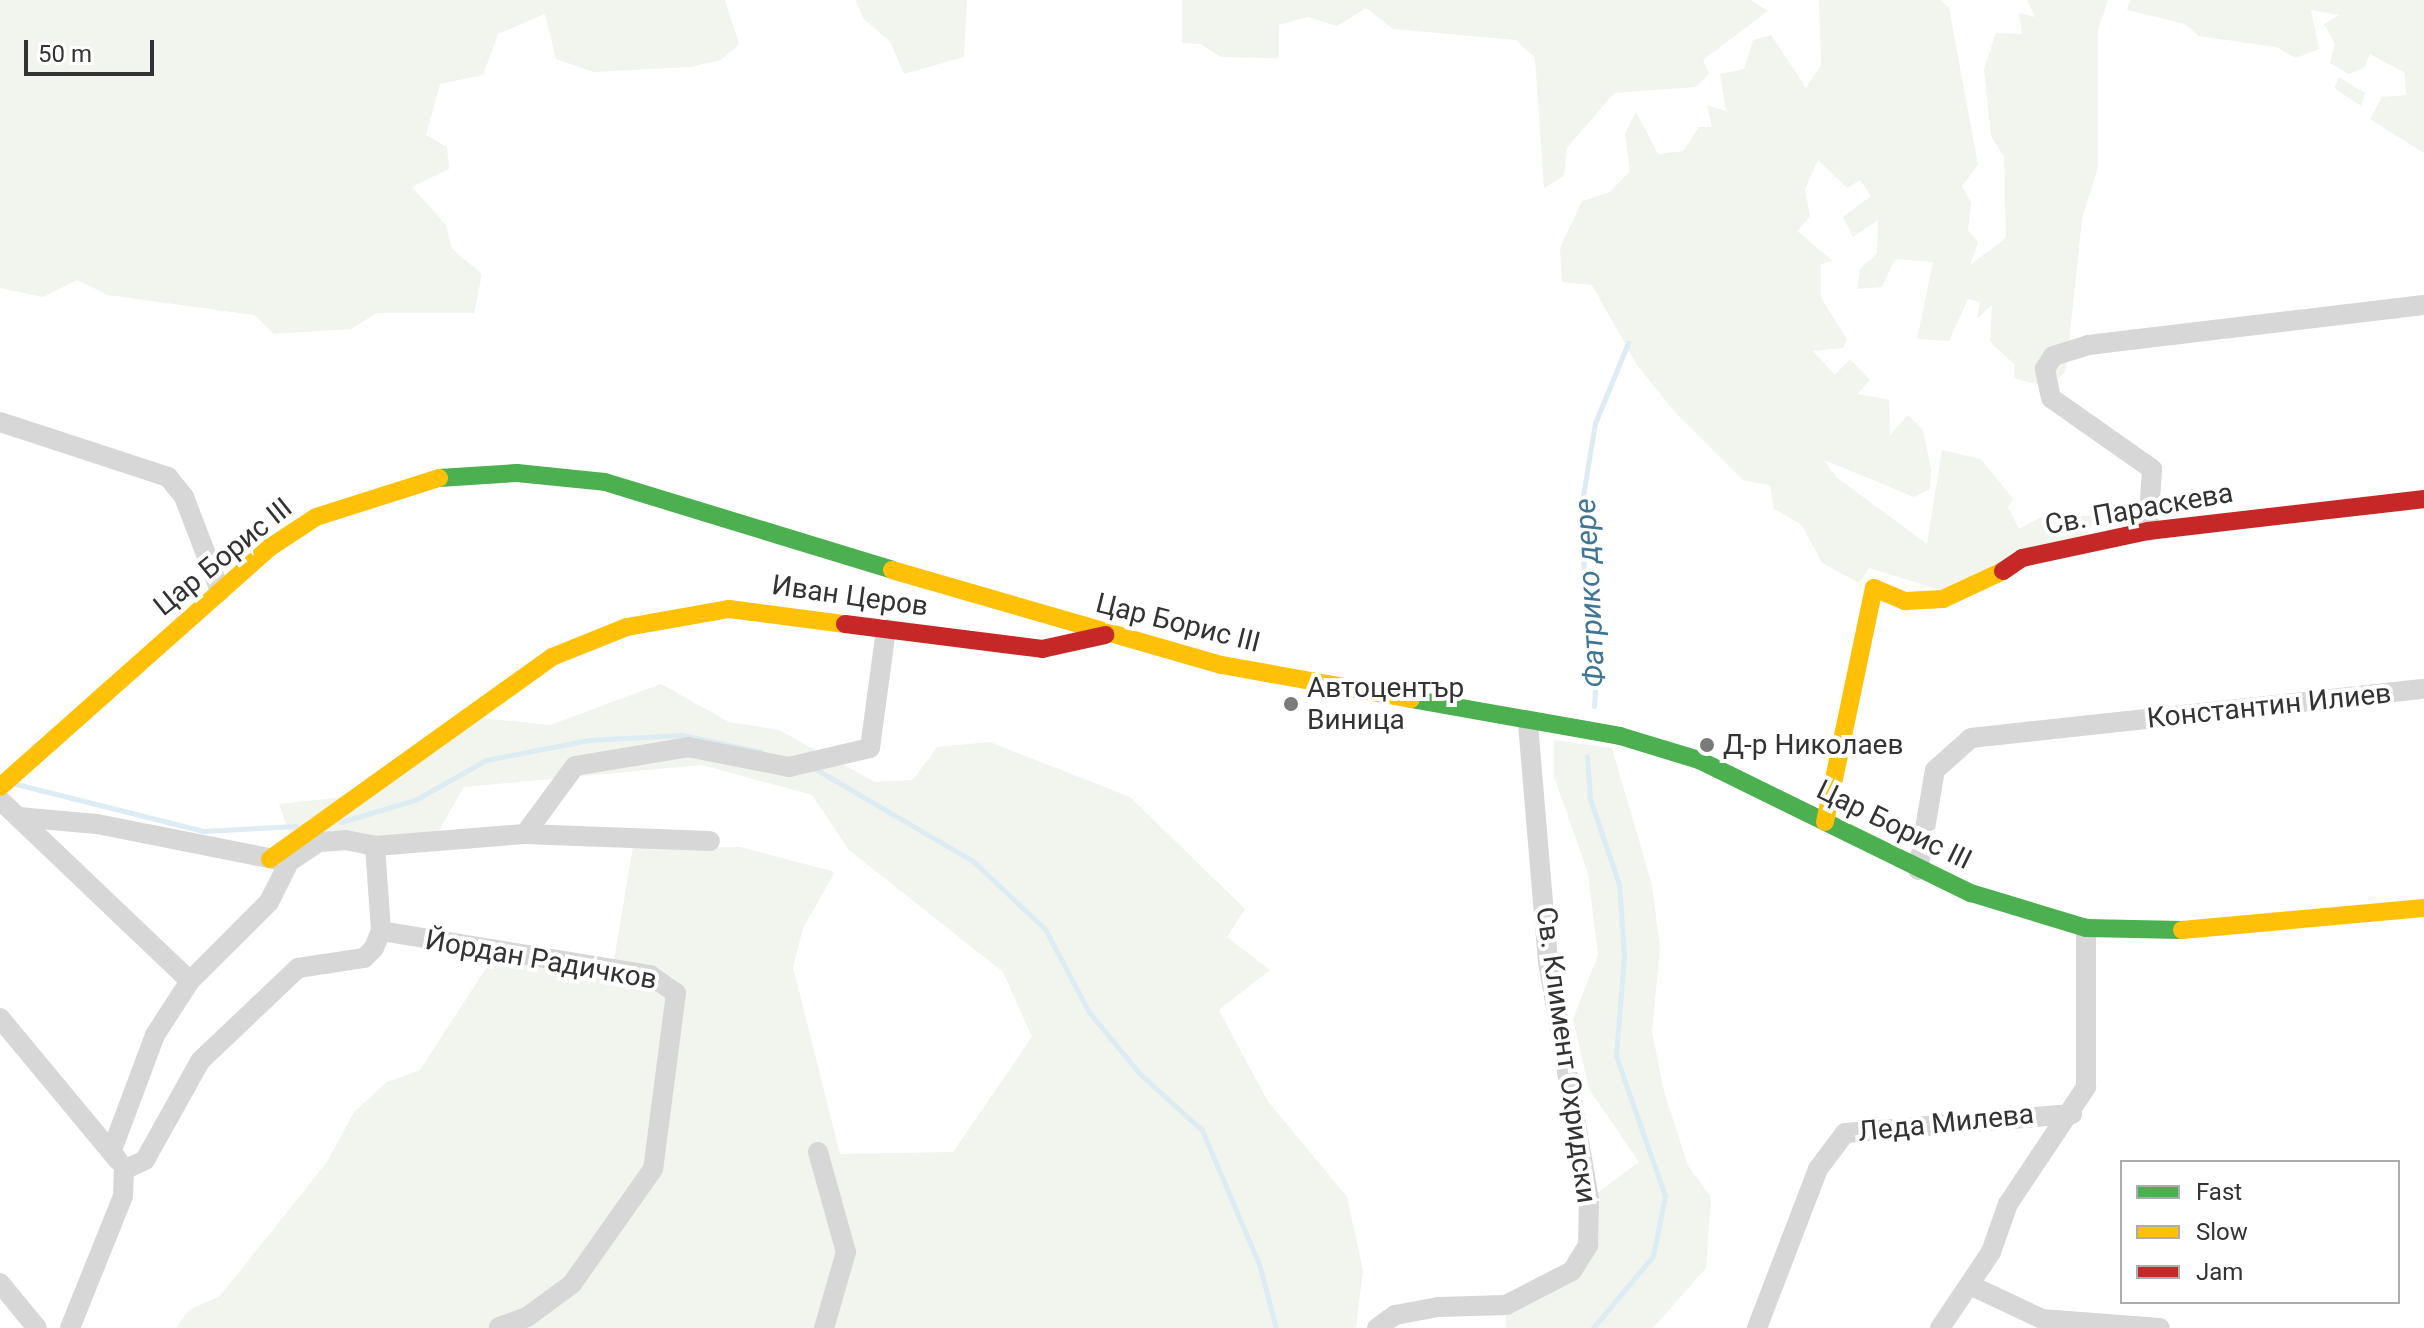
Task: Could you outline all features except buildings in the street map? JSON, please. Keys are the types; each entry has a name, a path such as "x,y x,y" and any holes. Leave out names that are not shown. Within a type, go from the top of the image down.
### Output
{"street":[{"path":"2148,531 2152,469 2051,398 2045,369 2053,356 2088,345 2424,305"},
{"path":"0,422 168,477 184,497 220,591"},
{"name":"Цар Борис III","path":"0,787 220,591 316,517 431,479 517,473 605,482 699,506 1107,635 1222,665 1528,723 1620,736 1699,760 1918,870 2086,928 2214,930 2424,908"},
{"name":"Св. Параскева","path":"1825,822 1874,588 1905,601 1943,599 1980,586 2022,558 2148,531 2424,499"},
{"name":"Иван Церов","path":"280,860 552,657 627,627 729,609 886,629 930,641 945,632 1042,649 1107,635"},
{"path":"525,834 575,766 688,747 789,767 870,748 886,629"},
{"name":"Константин Илиев","path":"1918,870 1935,770 1971,738 2424,689"},
{"name":"Св. Климент Охридски","path":"1377,1328 1395,1315 1438,1307 1506,1305 1572,1271 1588,1245 1589,1199 1548,962 1528,723"},
{"path":"0,800 190,981"},
{"path":"18,817 97,824 280,860 319,842 375,846 525,834 710,841"},
{"path":"124,1170 145,1160 200,1061 230,1029 298,968 364,958 381,931 375,846"},
{"path":"112,1150 155,1035 190,981 269,902 280,860"},
{"path":"1940,1328 1972,1286 2008,1204 2072,1114 2086,1087 2086,928"},
{"name":"Йордан Радичков","path":"381,931 650,975 676,993 653,1169 572,1284 527,1317 499,1327"},
{"path":"0,1018 112,1150 124,1170 123,1196 70,1328"},
{"name":"Леда Милева","path":"1757,1328 1818,1169 1845,1133 2072,1114"},
{"path":"818,1152 846,1252 824,1328"},
{"path":"0,1283 37,1328"},
{"path":"1972,1286 2042,1319 2160,1328"}],"shaded area":[{"path":"0,0 725,0 739,44 721,60 690,67 594,72 556,59 545,14 498,34 483,75 440,84 426,135 447,147 449,169 412,187 446,225 452,249 482,274 474,313 377,313 351,329 274,334 254,315 108,295 77,280 43,297 0,288"},
{"path":"856,0 967,0 964,57 904,74 890,42 863,18"},
{"path":"1182,0 1751,0 1768,11 1703,60 1709,74 1695,87 1614,93 1567,148 1564,176 1544,188 1535,58 1516,40 1393,29 1366,8 1337,26 1308,17 1279,25 1279,58 1221,57 1201,44 1182,43"},
{"path":"1819,0 1941,0 1949,8 1978,165 1962,186 1971,203 1968,230 1978,242 1970,265 2006,238 2004,157 1991,136 1984,69 1996,33 2022,34 2019,13 2035,17 2027,0 2108,0 2098,31 2098,167 2082,219 2066,370 2051,388 2014,378 2015,365 1990,342 1992,305 1977,319 1980,302 1968,299 1949,341 1917,339 1933,262 1895,259 1882,287 1857,289 1860,269 1877,254 1878,220 1853,237 1843,217 1871,196 1860,180 1847,188 1818,160 1805,189 1810,216 1797,231 1833,261 1821,264 1821,298 1847,339 1843,348 1813,351 1835,375 1850,359 1870,380 1857,394 1889,400 1890,435 1908,415 1923,430 1931,469 1930,489 1914,497 1824,460 1836,477 1927,544 1942,450 1981,459 2013,499 2008,507 2019,529 2045,515 2095,516 2087,534 1944,591 1869,568 1859,583 1822,563 1802,525 1774,509 1770,485 1743,480 1674,411 1637,365 1592,285 1562,282 1560,248 1582,201 1610,192 1630,171 1625,134 1636,112 1658,154 1683,151 1699,127 1712,127 1707,105 1726,111 1720,74 1744,69 1753,40 1771,35 1806,88 1821,65"},
{"path":"2130,0 2424,0 2424,153 2370,119 2382,97 2406,95 2405,73 2370,54 2364,68 2349,74 2330,63 2335,44 2324,24 2339,15 2311,10 2319,49 2296,58 2276,47 2199,36 2185,24 2127,10"},
{"path":"2339,77 2365,93 2361,106 2334,88"},
{"path":"661,684 729,722 779,730 875,782 913,780 937,747 990,742 1130,797 1245,909 1227,937 1270,970 1219,1010 1267,1100 1347,1197 1363,1271 1356,1328 176,1328 189,1310 220,1296 327,1162 354,1112 387,1082 420,1070 492,959 612,972 633,847 740,847 835,872 803,928 793,967 840,1154 953,1152 1032,1037 1003,972 849,850 812,795 702,765 464,787 434,839 294,847 279,804 343,797 472,717 550,725"},
{"path":"1554,740 1612,748 1652,885 1660,948 1652,1032 1664,1091 1688,1166 1711,1197 1706,1268 1653,1328 1506,1328 1506,1305 1572,1271 1589,1199 1639,1162 1589,1089 1573,1019 1598,955 1588,873 1554,777"}],"waterway":[{"name":"Фатрико дере","path":"1594,706 1598,647 1584,583 1582,502 1595,423 1628,343"},
{"path":"341,822 415,800 486,760 589,740 682,735 761,752"},
{"name":"Фатрико дере","path":"1587,756 1590,799 1619,884 1624,956 1616,1056 1665,1196 1653,1256 1593,1328"},
{"path":"812,767 973,861 1045,929 1089,1012 1140,1074 1202,1130 1259,1264 1276,1328"},
{"path":"16,784 203,831 296,826"}],"traffic: fast":[{"path":"439,478 517,473 605,482 892,570"},
{"path":"1411,699 1620,736 1699,760 1971,893 2086,928 2182,930"}],"traffic: slow":[{"path":"0,787 269,548 316,517 439,478"},
{"path":"892,570 1222,665 1411,699"},
{"path":"1825,822 1874,588 1905,601 1943,599 2003,571"},
{"path":"270,859 552,657 627,627 729,609 845,624"},
{"path":"2182,930 2424,908"}],"traffic: jam":[{"path":"2003,571 2022,558 2148,531 2424,499"},
{"path":"845,624 1042,649 1105,635"}],"place":[{"name":"Автоцентър Виница","path":"1291,704"},
{"name":"Д-р Николаев","path":"1707,745"}]}
